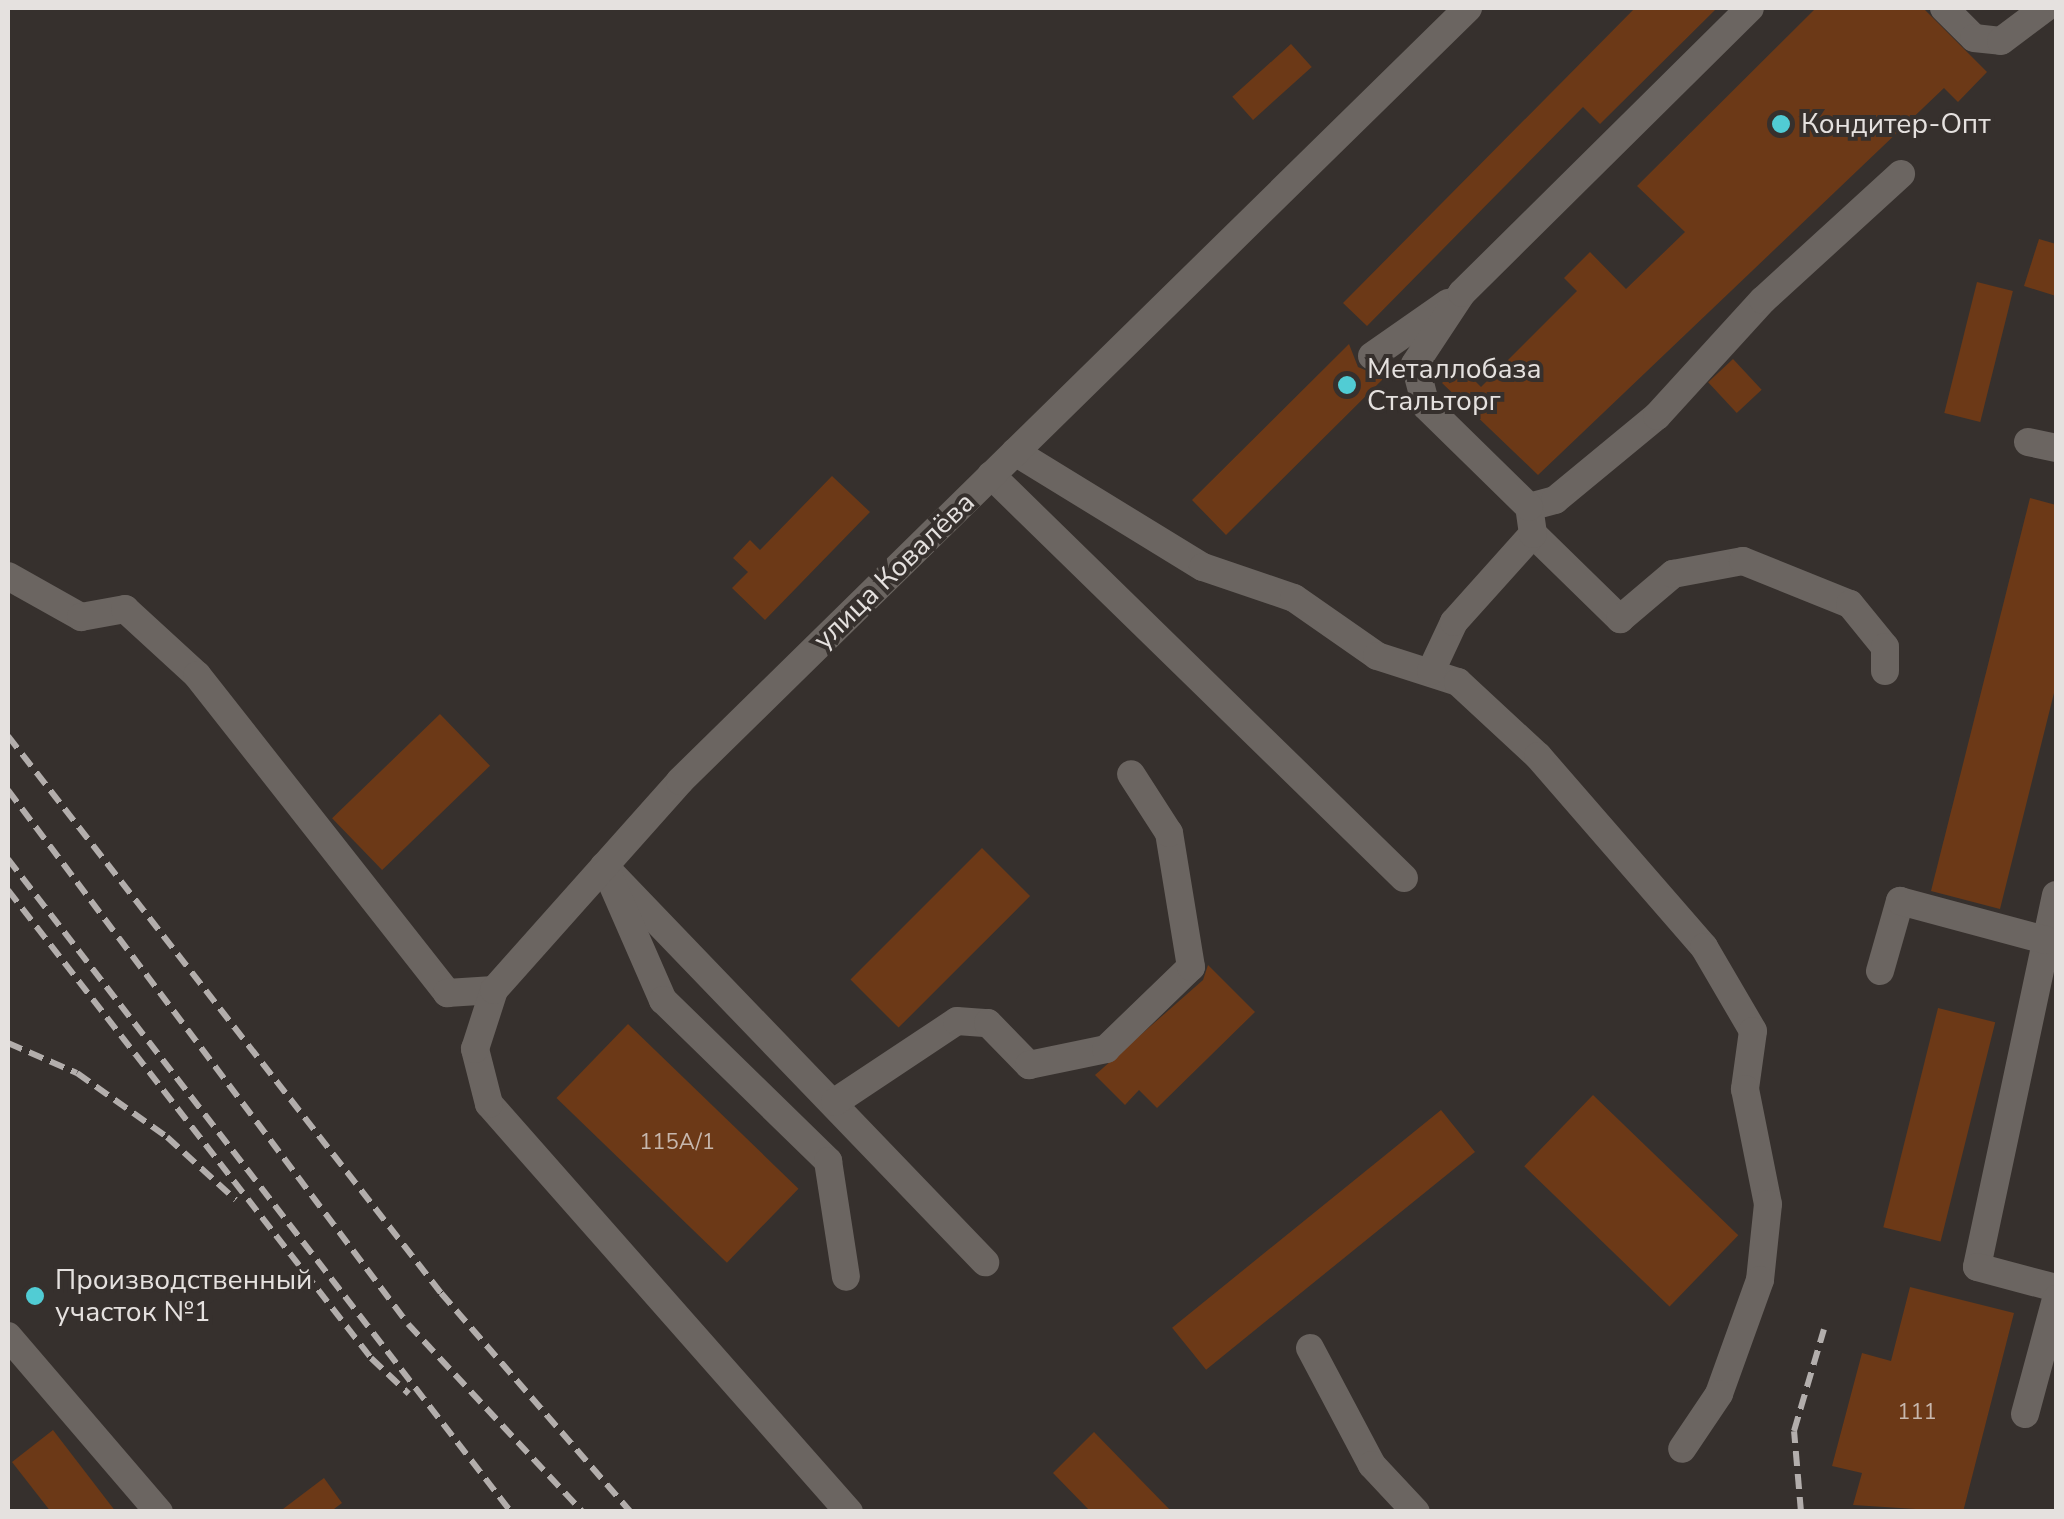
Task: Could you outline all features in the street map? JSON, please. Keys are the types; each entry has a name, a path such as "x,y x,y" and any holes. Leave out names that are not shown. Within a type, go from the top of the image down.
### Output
{"street":[{"name":"улица Ковалёва","path":"849,1512 489,1104 474,1049 494,990 680,781 1468,8"},
{"path":"1372,356 1462,293 1750,8"},
{"path":"1944,8 1974,38 2002,42 2045,8"},
{"path":"1431,670 1454,622 1531,520 1657,416 1763,300 1900,174"},
{"path":"1462,293 1415,364 1426,406 1620,619 1673,574 1742,561 1850,604 1885,646 1886,671"},
{"path":"2028,442 2056,448"},
{"path":"1014,452 1202,567 1294,598 1377,656 1431,670 1458,682 1538,756 1704,947 1753,1031 1745,1089 1768,1204 1760,1280 1720,1394 1682,1449"},
{"path":"991,475 1404,878"},
{"path":"8,576 80,617 125,610 197,675 447,993 494,990"},
{"path":"835,1102 956,1022 988,1023 1029,1064 1106,1049 1190,967 1170,833 1131,774"},
{"path":"604,866 985,1262"},
{"path":"604,866 662,1000 828,1161 846,1277"},
{"path":"2056,895 1977,1267 2056,1288"},
{"path":"1880,971 1900,901 2046,940"},
{"path":"2026,1414 2056,1299"},
{"path":"8,1336 160,1512"},
{"path":"1310,1348 1372,1465 1416,1512"}],"building":[{"path":"1635,8 1717,8 1600,124 1583,107 1367,326 1343,303"},
{"path":"1816,8 1923,8 1987,72 1958,102 1944,88 1538,475 1442,383 1460,366 1481,387 1577,291 1564,278 1590,252 1626,289 1685,232 1637,186"},
{"path":"1291,44 1312,67 1253,120 1232,97"},
{"path":"2039,239 2056,244 2056,296 2024,286"},
{"path":"1977,282 2013,291 1980,422 1944,413"},
{"path":"1349,344 1358,367 1384,378 1226,535 1192,500"},
{"path":"1733,359 1762,390 1737,413 1708,382"},
{"path":"832,476 870,512 765,620 732,588 748,572 733,558 750,540 760,550"},
{"path":"2030,498 2056,505 2056,685 2000,909 1931,891"},
{"path":"440,714 490,766 382,870 332,818"},
{"path":"982,848 1030,896 899,1028 850,980"},
{"path":"1208,965 1255,1012 1157,1108 1139,1090 1125,1105 1095,1075 1203,980"},
{"path":"1938,1008 1995,1022 1941,1242 1883,1227"},
{"path":"628,1024 798,1189 727,1263 556,1098"},
{"path":"1593,1095 1738,1235 1670,1307 1524,1166"},
{"path":"1441,1110 1475,1152 1206,1370 1172,1328"},
{"path":"1910,1287 2014,1313 1963,1512 1853,1505 1862,1473 1832,1466 1862,1353 1891,1361"},
{"path":"53,1430 116,1512 51,1512 12,1462"},
{"path":"1094,1432 1172,1512 1091,1512 1053,1473"},
{"path":"324,1478 342,1503 330,1512 279,1512"}],"railway":[{"path":"8,736 441,1293 631,1512"},
{"path":"8,790 408,1324 583,1512"},
{"path":"8,859 511,1512"},
{"path":"8,890 371,1358 409,1394"},
{"path":"8,1043 77,1073 167,1137 236,1200"},
{"path":"1801,1512 1794,1431 1824,1329"}],"place":[{"name":"Кондитер-Опт","path":"1781,124"},
{"name":"Металлобаза Стальторг","path":"1347,385"},
{"name":"Производственный участок №1","path":"35,1296"}]}
